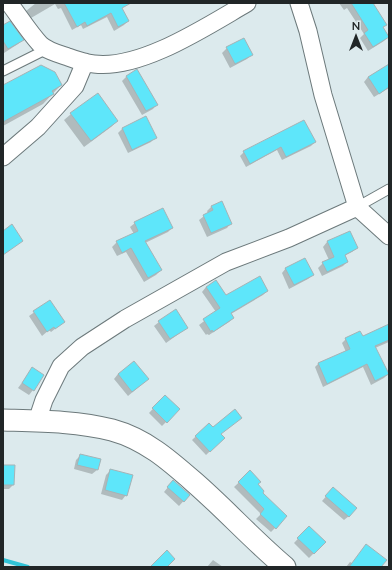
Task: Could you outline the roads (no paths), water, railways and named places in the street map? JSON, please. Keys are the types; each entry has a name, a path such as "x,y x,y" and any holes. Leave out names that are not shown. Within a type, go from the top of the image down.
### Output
{"street":[{"path":"9,3 41,45 57,54 95,64 113,64 132,61 180,40 247,3"},
{"path":"299,3 308,31 323,95 357,207 389,236"},
{"path":"3,157 38,127 76,86 85,62"},
{"path":"39,421 44,400 61,366 82,347 125,319 226,262 289,238 357,207"},
{"path":"3,420 68,423 113,431 138,440 150,447 184,473 217,502 265,550 285,567"}],"lane":[{"path":"3,71 47,49"},
{"path":"357,207 389,189"}],"waterway":[{"path":"3,560 28,567"}]}
